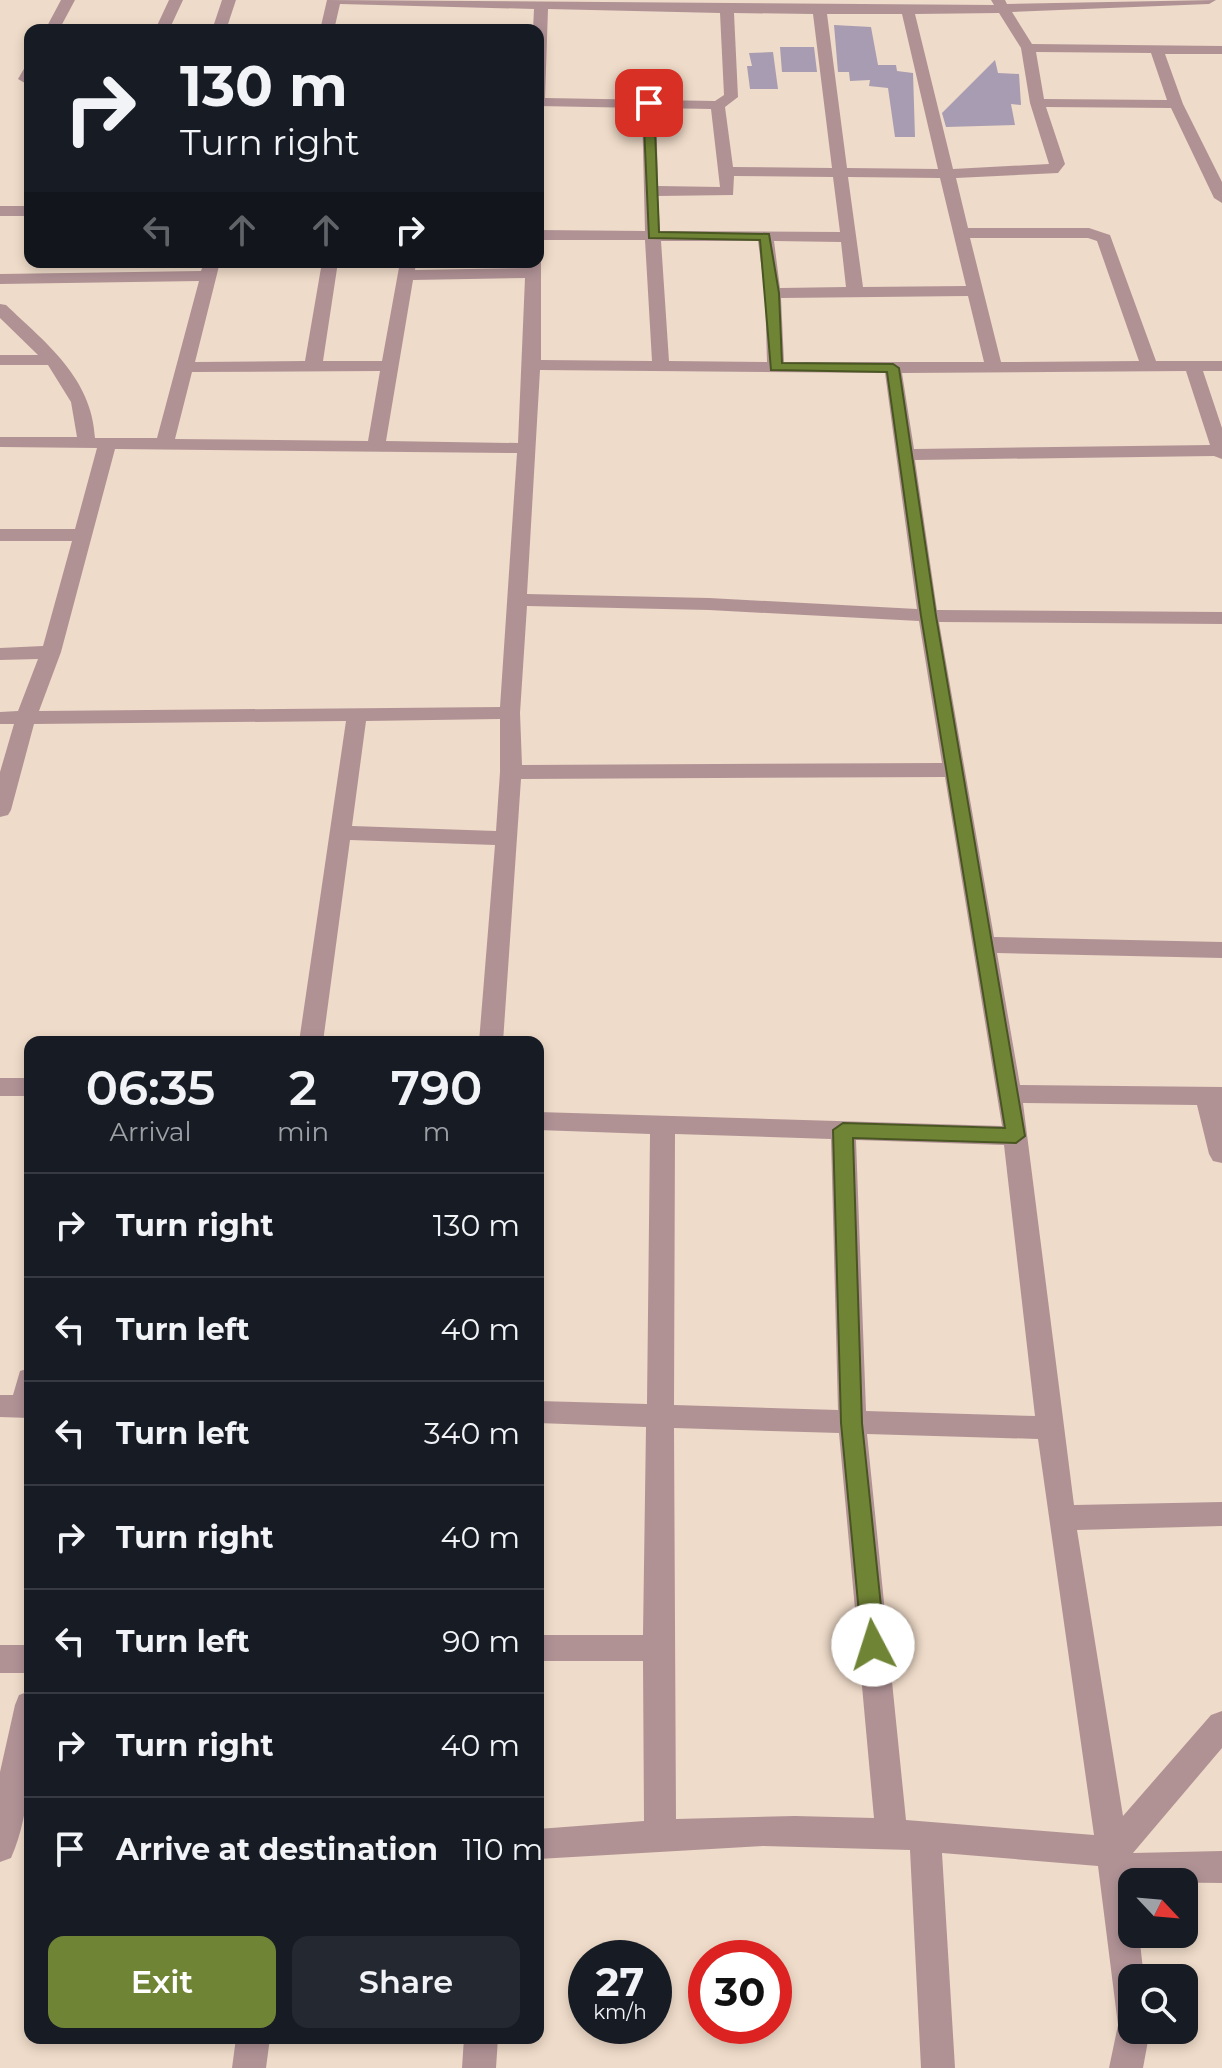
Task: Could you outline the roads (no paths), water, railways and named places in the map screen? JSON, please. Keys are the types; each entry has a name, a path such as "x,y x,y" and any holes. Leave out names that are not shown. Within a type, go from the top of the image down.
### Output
{"street":[{"path":"55,24 68,0"},
{"path":"165,24 176,0"},
{"path":"221,24 229,0"},
{"path":"328,24 334,0"},
{"path":"341,0 700,4 727,9 1209,0"},
{"path":"726,171 950,174 1053,170 1057,164 1037,103 1028,48 1000,3"},
{"path":"540,24 541,4"},
{"path":"819,8 855,291"},
{"path":"907,8 950,174 993,365"},
{"path":"544,102 718,105 731,97 727,9"},
{"path":"1028,48 1222,50"},
{"path":"1157,50 1176,104 1216,173 1222,198"},
{"path":"649,103 650,191 661,366"},
{"path":"1037,103 1176,104"},
{"path":"650,191 724,193 729,189 718,105"},
{"path":"0,211 24,211"},
{"path":"963,233 1089,233 1104,238 1149,365"},
{"path":"544,235 849,237"},
{"path":"765,236 773,293 776,367"},
{"path":"313,367 329,268"},
{"path":"376,444 407,268 533,268 532,365 510,713 511,772 491,1036"},
{"path":"0,279 210,269 165,442"},
{"path":"773,293 976,291"},
{"path":"0,309 54,360 80,400 87,429 86,442"},
{"path":"0,360 54,360"},
{"path":"532,365 893,368 1222,366"},
{"path":"905,455 1222,451 1192,365"},
{"path":"185,367 389,366"},
{"path":"893,368 928,616 1016,1136 1061,1518 1114,1860 1126,1964"},
{"path":"0,442 526,448"},
{"path":"0,810 26,717 51,652 108,442"},
{"path":"0,535 84,535"},
{"path":"517,600 709,604 928,616 1222,618"},
{"path":"0,654 51,652"},
{"path":"0,718 510,713"},
{"path":"312,1036 357,714"},
{"path":"511,772 954,770"},
{"path":"340,833 506,838"},
{"path":"984,945 1222,950"},
{"path":"0,1087 24,1087"},
{"path":"1009,1094 1214,1096 1222,1154"},
{"path":"544,1121 1016,1136"},
{"path":"660,1834 656,1648 662,1416 663,1125"},
{"path":"843,1130 852,1423 938,2068"},
{"path":"544,1412 1051,1428"},
{"path":"1061,1518 1222,1514"},
{"path":"544,1648 656,1648"},
{"path":"0,1659 24,1659"},
{"path":"1114,1860 1222,1725"},
{"path":"0,1847 24,1733"},
{"path":"544,1844 660,1834 797,1831 908,1837 1114,1860 1222,1867"},
{"path":"249,2068 252,2044"},
{"path":"479,2068 481,2044"},
{"path":"1126,2068 1130,2044"},
{"path":"1134,2044 1136,2068"}]}
